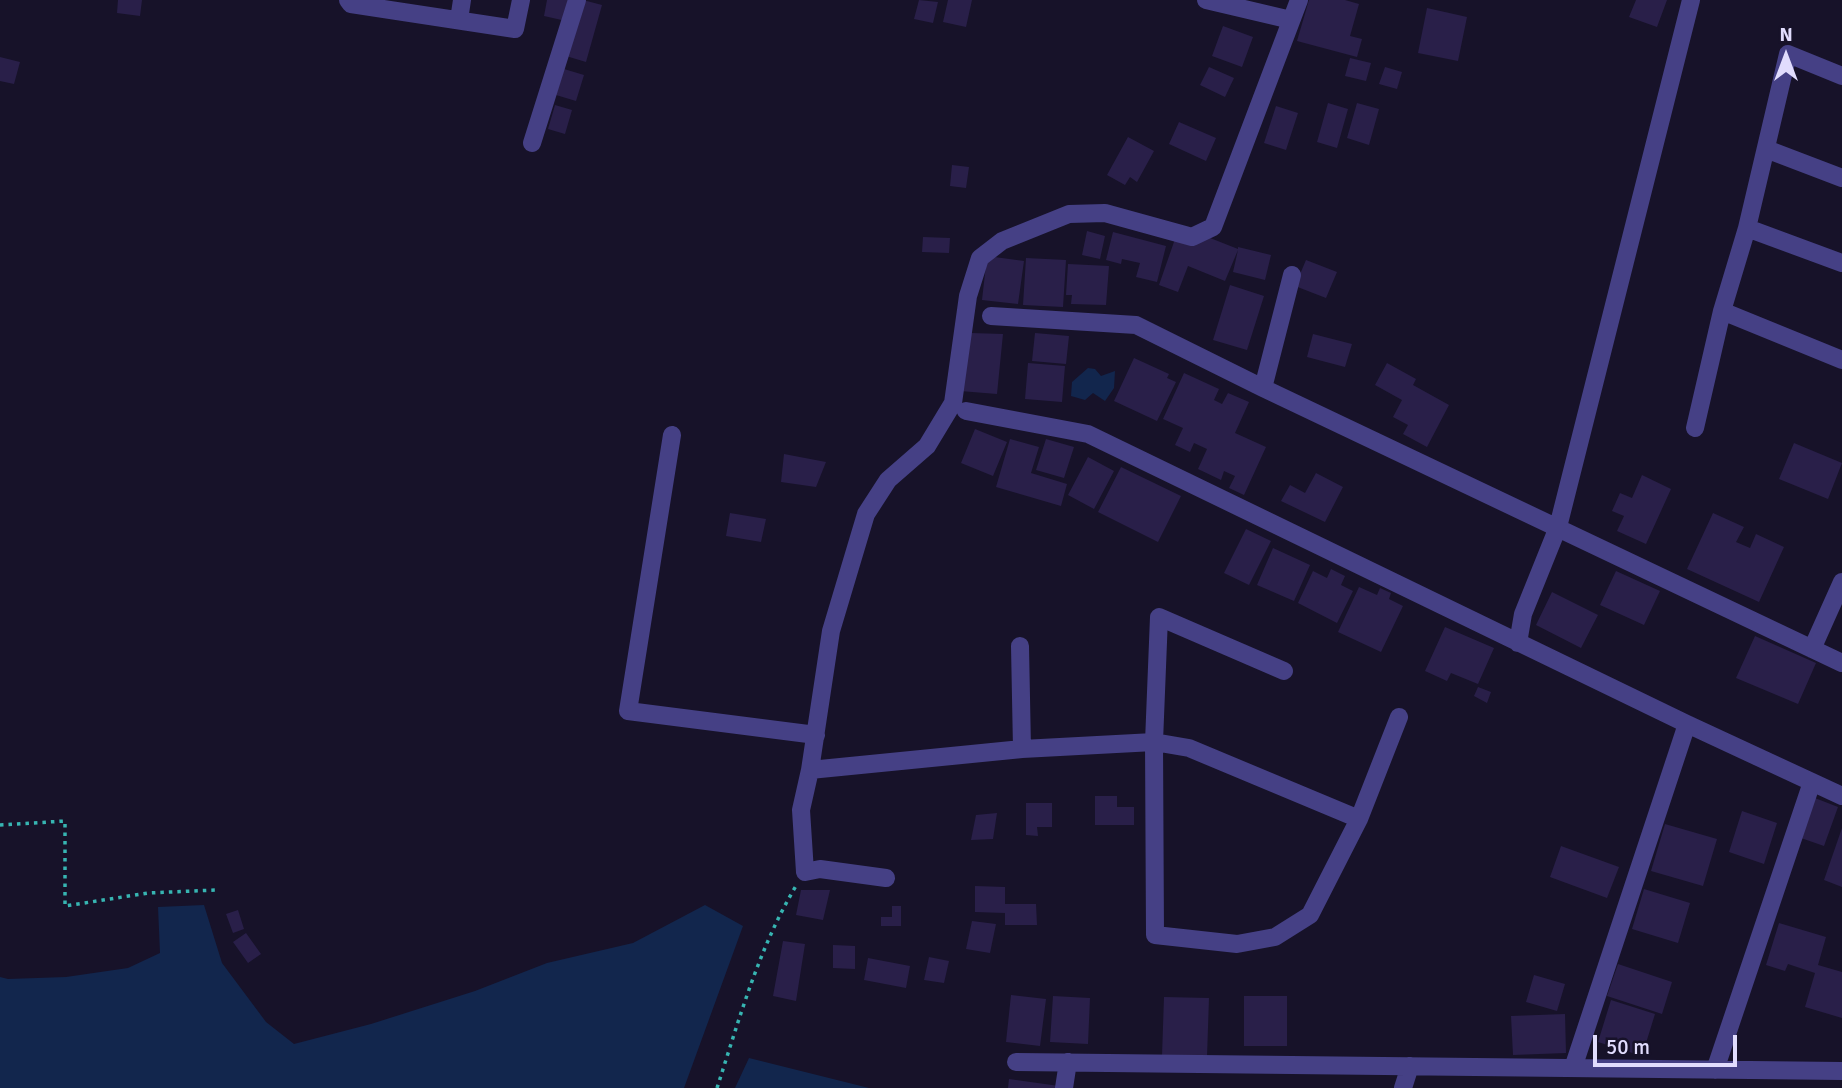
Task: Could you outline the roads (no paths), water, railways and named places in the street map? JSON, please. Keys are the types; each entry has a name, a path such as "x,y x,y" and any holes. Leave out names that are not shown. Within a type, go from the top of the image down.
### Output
{"street":[{"path":"348,0 351,4 515,29 521,0"},
{"path":"459,20 463,0"},
{"path":"532,142 577,0"},
{"path":"1206,0 1292,20"},
{"path":"887,878 820,869 805,872 801,810 816,735 831,631 866,513 888,480 927,446 953,403 968,296 980,258 1002,241 1069,214 1105,213 1192,237 1213,227 1299,0"},
{"path":"1518,643 1523,614 1558,527 1691,0"},
{"path":"1695,428 1722,311 1747,228 1787,54 1842,76"},
{"path":"1766,149 1842,178"},
{"path":"1747,228 1842,263"},
{"path":"1263,388 1292,275"},
{"path":"1722,311 1842,360"},
{"path":"991,316 1136,324 1263,388 1842,663"},
{"path":"966,411 1088,435 1842,796"},
{"path":"672,435 628,711 816,735"},
{"path":"1812,649 1842,582"},
{"path":"1284,671 1159,617 1154,742 1155,935 1237,944 1275,937 1310,915 1359,819 1399,716"},
{"path":"1020,646 1022,749"},
{"path":"1573,1068 1687,724"},
{"path":"810,770 1022,749 1154,742 1189,748 1359,819"},
{"path":"1714,1070 1812,782"},
{"path":"1016,1062 1842,1071"},
{"path":"1064,1088 1068,1062"},
{"path":"1404,1088 1410,1066"}],"water":[{"path":"1088,368 1095,369 1101,376 1115,371 1114,388 1105,401 1093,393 1085,400 1071,396 1072,382"},
{"path":"204,905 222,963 266,1022 294,1044 371,1024 475,991 547,963 633,943 705,905 743,926 684,1088 0,1088 0,977 66,977 128,968 160,953 158,907"},
{"path":"749,1058 869,1088 735,1088"}]}
